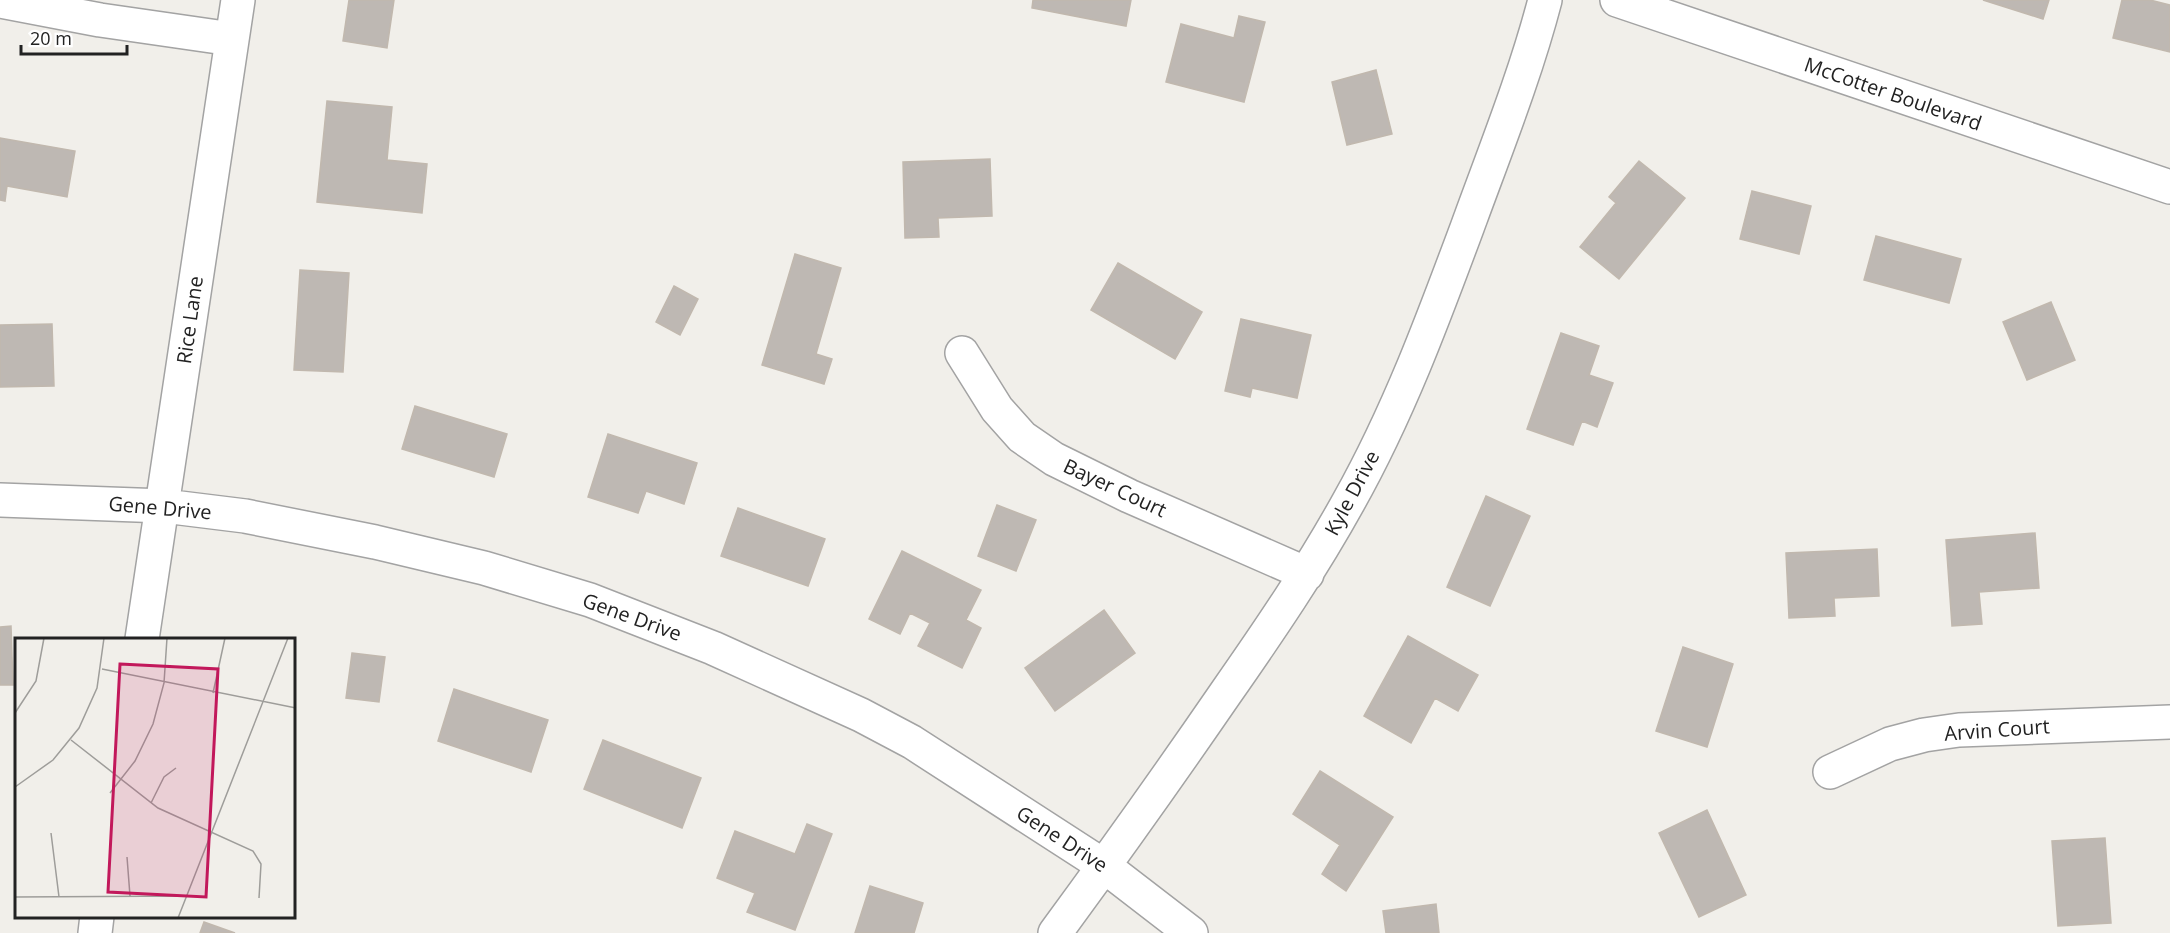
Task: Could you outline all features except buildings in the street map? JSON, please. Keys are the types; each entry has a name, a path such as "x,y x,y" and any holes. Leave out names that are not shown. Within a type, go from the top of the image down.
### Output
{"street":[{"name":"Rice Lane","path":"142,638 164,506 238,0"},
{"name":"Kyle Drive","path":"1055,933 1167,778 1306,574 1355,490 1400,402 1422,348 1491,162 1545,0"},
{"name":"McCotter Boulevard","path":"1617,0 2170,187"},
{"path":"0,1 100,20 232,39"},
{"name":"Bayer Court","path":"962,353 997,409 1022,437 1054,459 1129,496 1306,574"},
{"name":"Gene Drive","path":"0,500 164,506 245,516 386,544 484,568 560,591 658,626 724,652 861,715 912,742 1104,866 1191,933"},
{"name":"Arvin Court","path":"1830,772 1890,744 1924,735 1959,730 2170,722"},
{"path":"95,933 97,918"}]}
